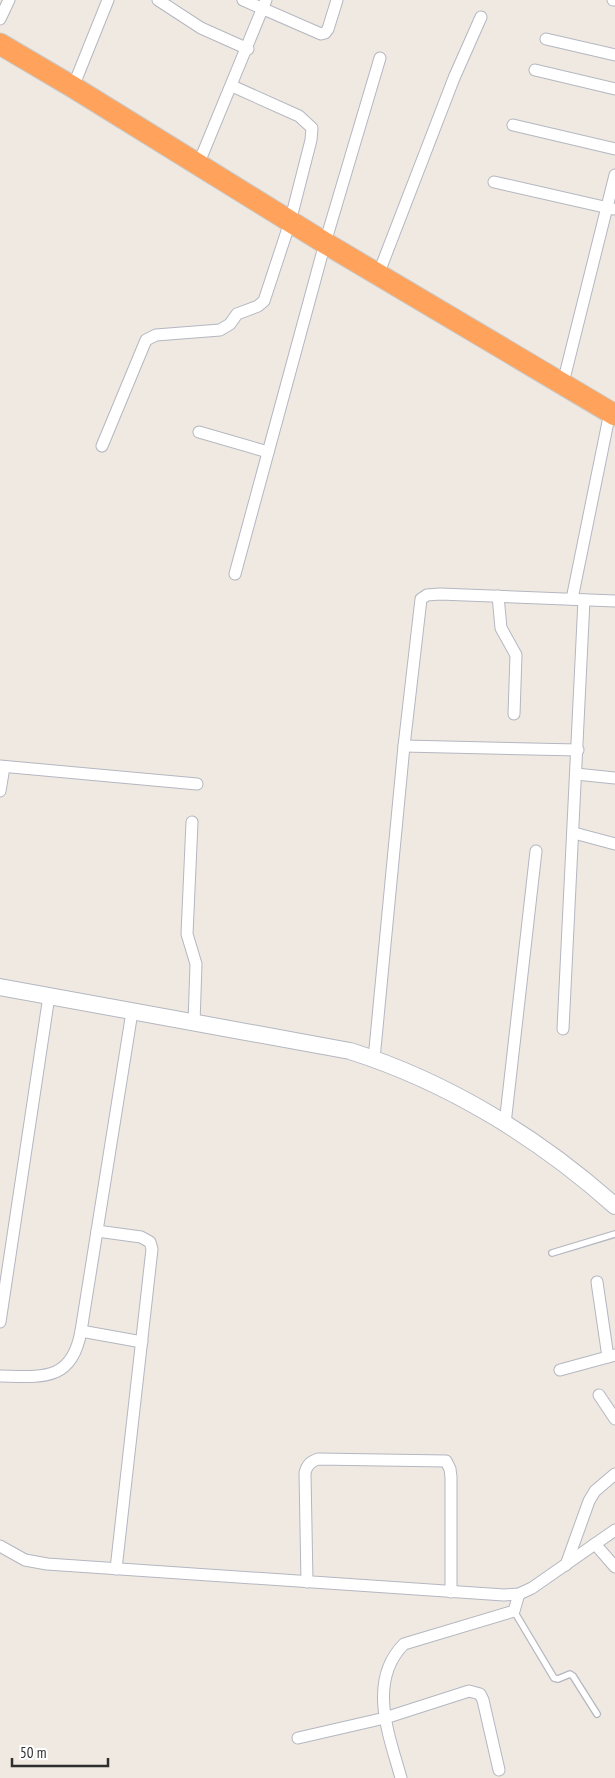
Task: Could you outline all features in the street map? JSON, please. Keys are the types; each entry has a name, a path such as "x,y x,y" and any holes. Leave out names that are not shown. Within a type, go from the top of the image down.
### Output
{"highway":[{"path":"0,44 73,86 290,222 563,383 612,414"}],"street":[{"path":"0,19 9,0"},
{"path":"73,86 108,0"},
{"path":"158,0 201,28 248,49"},
{"path":"242,0 264,5 316,32 325,33 337,0"},
{"path":"198,165 248,49 264,5"},
{"path":"378,275 454,78 481,17"},
{"path":"546,39 615,55"},
{"path":"235,574 325,243 380,58"},
{"path":"535,70 615,89"},
{"path":"102,446 146,340 156,335 220,330 230,324 236,314 258,306 267,295 290,222 311,140 312,128 299,116 232,86"},
{"path":"513,125 615,149"},
{"path":"563,383 611,209 615,174"},
{"path":"494,182 611,209"},
{"path":"572,599 612,414"},
{"path":"199,432 268,452"},
{"path":"374,1059 404,746 421,599 427,594 440,594 615,601"},
{"path":"498,596 501,628 516,655 514,714"},
{"path":"563,1029 584,600"},
{"path":"404,746 578,750"},
{"path":"0,790 2,766 197,784"},
{"path":"576,774 615,778"},
{"path":"192,822 187,934 196,964 194,1023"},
{"path":"574,833 615,844"},
{"path":"505,1124 536,852"},
{"path":"0,987 350,1051 404,1069 505,1124 562,1161 615,1206"},
{"path":"0,1322 49,996"},
{"path":"0,1376 38,1376 55,1373 74,1357 81,1331 132,1012"},
{"path":"97,1231 141,1237 150,1242 152,1249 116,1569"},
{"path":"560,1370 612,1356 597,1282"},
{"path":"81,1331 142,1342"},
{"path":"599,1395 615,1419"},
{"path":"308,1582 305,1474 307,1466 312,1461 318,1459 446,1461 451,1477 451,1592"},
{"path":"566,1565 589,1501 595,1491 615,1474"},
{"path":"0,1546 25,1560 47,1564 451,1592 519,1594 566,1565 615,1530"},
{"path":"595,1544 615,1567"},
{"path":"401,1778 385,1718 383,1685 394,1654 404,1644 514,1611 519,1594"},
{"path":"298,1738 385,1718 469,1691 480,1694 499,1770"}],"lane":[{"path":"552,1253 615,1234"},
{"path":"514,1611 554,1678 558,1679 570,1674 597,1714"}]}
